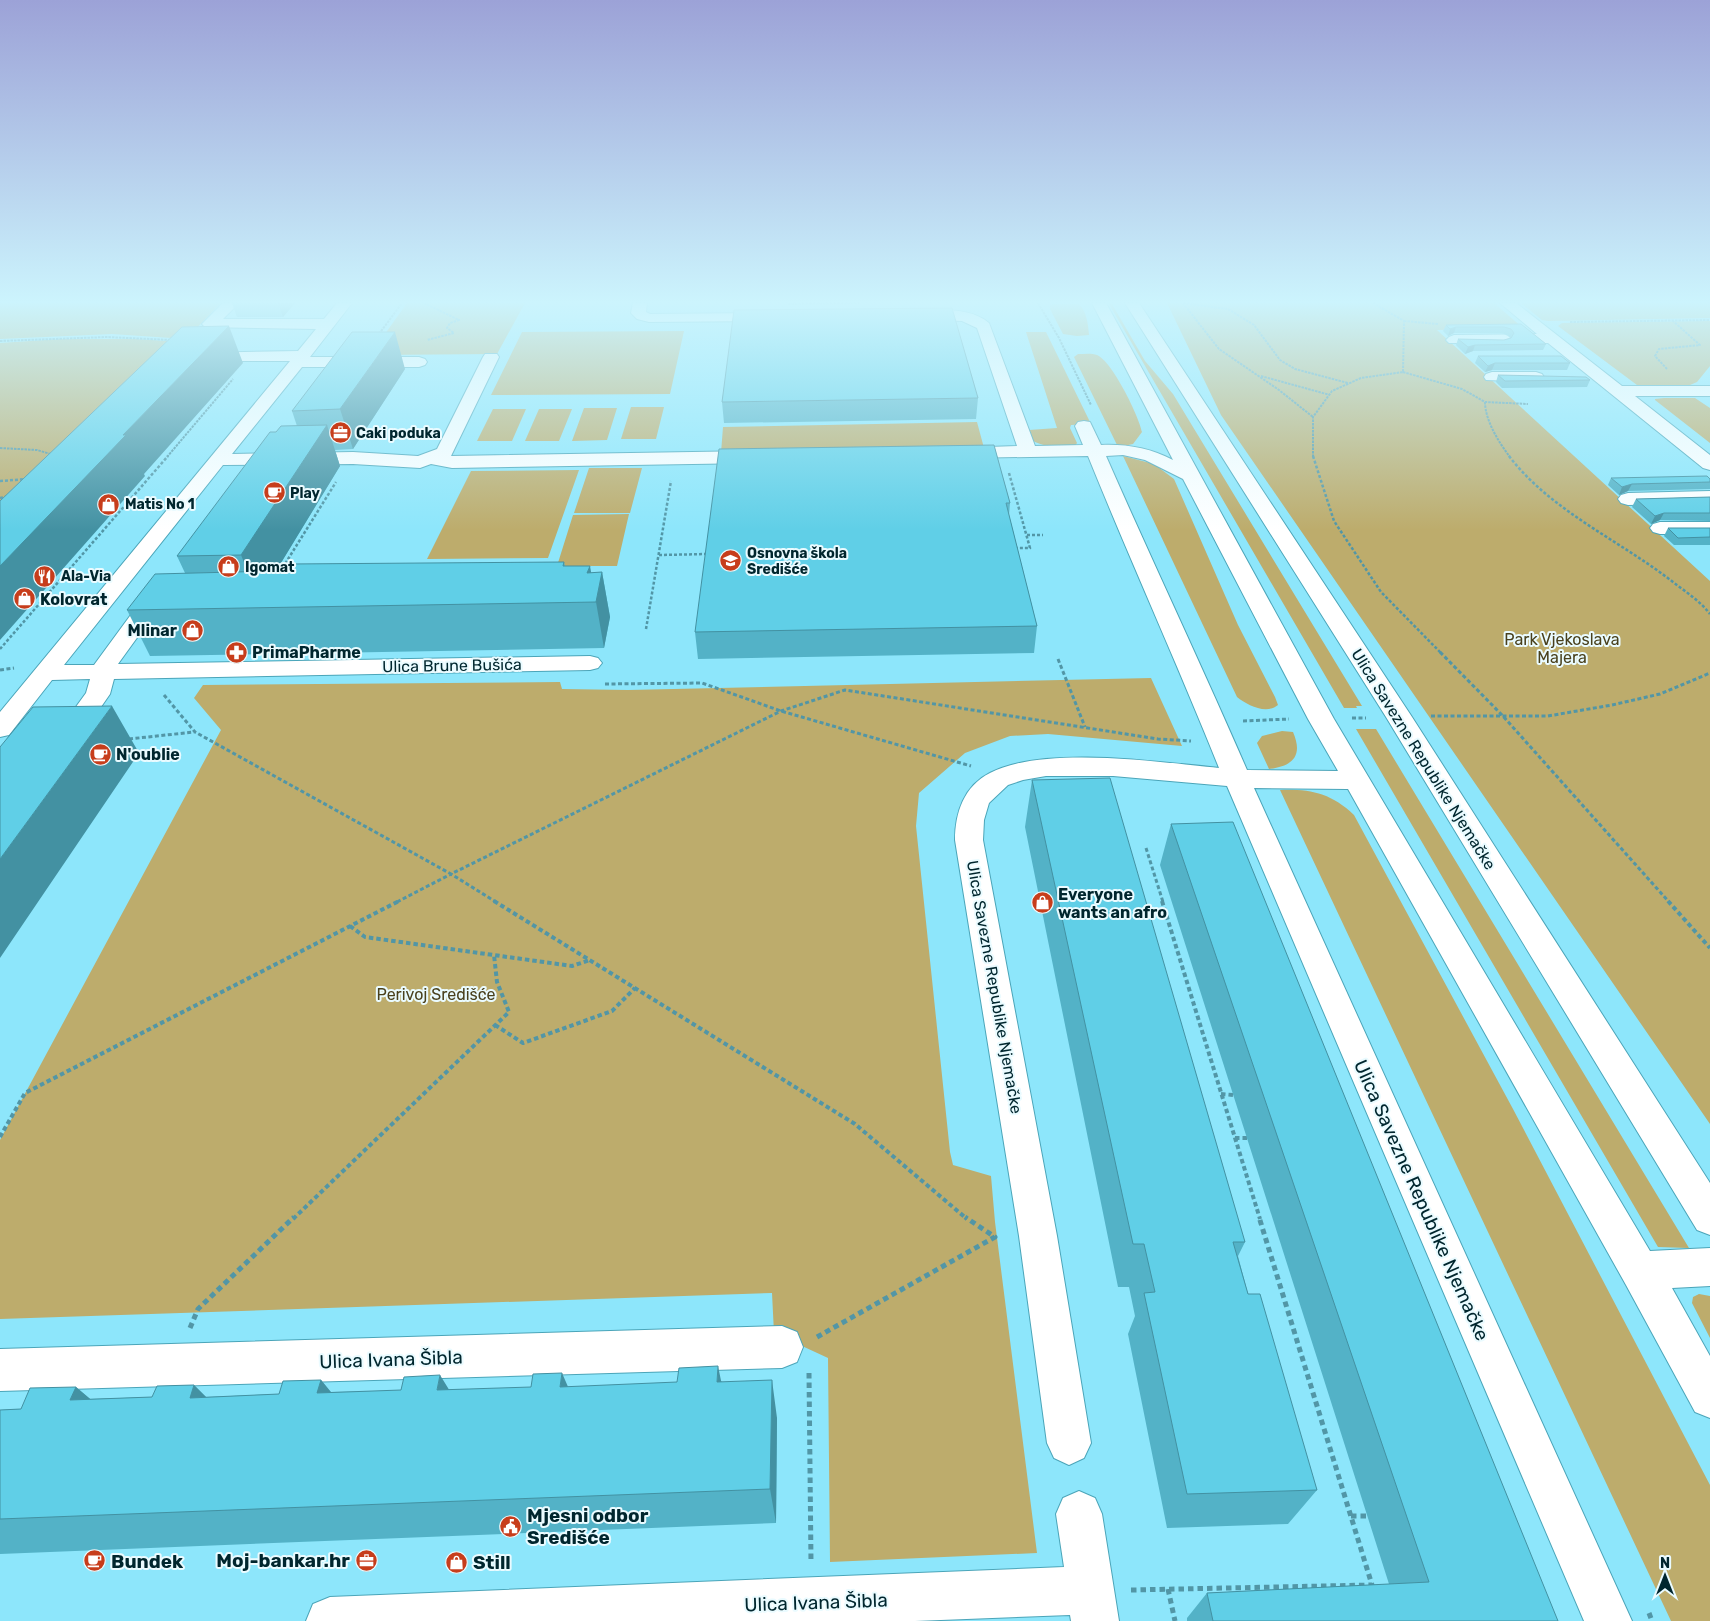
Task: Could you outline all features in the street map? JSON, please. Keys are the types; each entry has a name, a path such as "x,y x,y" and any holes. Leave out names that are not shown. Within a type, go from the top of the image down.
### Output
{"street":[{"path":"1,727 284,379"},
{"path":"431,459 444,453 480,379"},
{"path":"1002,379 1028,452"},
{"path":"1139,379 1321,719 1640,1271 1710,1398"},
{"name":"Ulica Savezne Republike Njemačke","path":"1182,379 1398,717 1710,1217"},
{"path":"1193,379 1202,408"},
{"path":"1602,379 1710,464"},
{"path":"1619,392 1710,391"},
{"path":"1123,450 1144,443 1157,430 1161,421"},
{"name":"Ulica Savezne Republike Njemačke","path":"1084,426 1608,1621"},
{"path":"939,453 1123,450 1151,456 1190,475"},
{"path":"218,460 353,458 408,462 431,459 452,462 773,456"},
{"path":"1628,499 1710,497"},
{"path":"1660,528 1710,528"},
{"path":"63,742 98,694 106,664 146,610 182,605 101,603"},
{"name":"Ulica Brune Bušića","path":"44,673 590,663"},
{"name":"Ulica Savezne Republike Njemačke","path":"1069,1443 1038,1236 969,840 971,808 980,794 1000,779 1026,769 1058,767 1121,769 1237,778 1357,780"},
{"path":"1640,1271 1710,1267"},
{"name":"Ulica Ivana Šibla","path":"0,1370 800,1353"},
{"path":"1080,1514 1093,1606"},
{"name":"Ulica Ivana Šibla","path":"330,1621 811,1601 1093,1606"}],"path":[{"path":"0,649 234,379"},
{"path":"1261,379 1313,417"},
{"path":"1268,379 1330,394"},
{"path":"1330,379 1349,384"},
{"path":"1360,379 1330,394 1313,417 1313,458 1334,521 1381,592 1502,715 1710,948"},
{"path":"1425,379 1462,390 1486,402 1528,404"},
{"path":"1486,402 1485,411 1503,448 1522,473 1557,502 1663,574 1704,606 1710,614"},
{"path":"0,448 37,450 57,456"},
{"path":"646,629 675,458"},
{"path":"1007,466 1030,548 1012,548"},
{"path":"278,575 338,478"},
{"path":"0,480 33,479 28,484"},
{"path":"0,498 17,494"},
{"path":"1027,535 1043,535"},
{"path":"659,554 708,554"},
{"path":"1058,659 1085,727"},
{"path":"1425,716 1548,716 1612,705 1660,694 1710,673"},
{"path":"603,684 702,683 781,710 976,768"},
{"path":"0,1137 25,1093 451,874 781,710 845,690 1158,740 1195,741"},
{"path":"163,694 195,732 451,874 855,1124 958,1213 996,1237 800,1353 811,1601"},
{"path":"1346,718 1371,718"},
{"path":"1237,721 1290,719"},
{"path":"125,739 195,732"},
{"path":"1146,848 1372,1585"},
{"path":"350,926 365,937 572,966 590,960"},
{"path":"174,1365 198,1309 509,1012 497,982 494,955"},
{"path":"495,1025 523,1043 612,1011 634,988"},
{"path":"1222,1094 1233,1095"},
{"path":"1235,1138 1247,1138"},
{"path":"1351,1516 1367,1516"},
{"path":"1093,1606 1168,1589 1381,1585"},
{"path":"1168,1589 1175,1621"}],"green space":[{"path":"0,379 140,379 0,502"},
{"path":"499,379 673,379 670,394 491,395"},
{"path":"1041,379 1069,379 1090,422 1087,424 1071,425 1070,428 1077,443 1075,446 1058,447 1038,443 1033,441 1029,430 1057,428"},
{"path":"1085,379 1117,379 1130,402 1142,432 1133,444 1118,447"},
{"path":"1152,379 1160,379 1173,394 1362,706 1344,708"},
{"name":"Park Vjekoslava Majera","path":"1203,379 1490,379 1710,581 1710,1124 1221,415"},
{"path":"1628,379 1700,379 1690,385 1637,385"},
{"path":"1664,398 1695,398 1710,408 1710,443 1655,400"},
{"path":"631,407 664,407 656,439 621,439"},
{"path":"584,408 617,408 607,440 572,441"},
{"path":"493,409 526,409 512,441 477,441"},
{"path":"539,409 572,409 559,441 525,441"},
{"path":"977,422 984,448 721,453 723,427"},
{"path":"1123,456 1154,464 1174,479 1238,625 1278,705 1273,708 1262,709 1251,706 1237,697"},
{"path":"589,468 642,468 630,513 574,513"},
{"path":"579,470 548,558 427,559 471,471"},
{"path":"629,514 617,566 557,566 573,515"},
{"name":"Perivoj Središće","path":"1151,678 1182,746 1048,734 1010,736 965,753 919,793 916,826 950,1152 953,1165 991,1176 995,1222 1037,1553 830,1562 828,1358 774,1333 772,1293 0,1319 0,1140 221,730 194,698 203,685 560,682 562,689 628,690"},
{"path":"1356,729 1376,729 1689,1248 1658,1247"},
{"path":"1282,731 1293,732 1297,747 1296,753 1294,758 1285,765 1269,769 1257,743 1262,736"},
{"path":"1280,790 1301,790 1320,794 1337,802 1354,815 1513,1109 1710,1485 1710,1621 1671,1621"},
{"path":"1699,1294 1710,1296 1710,1338 1692,1303 1693,1297"}],"building":[{"path":"128,379 178,379 0,566 0,501"},
{"path":"317,379 362,379 340,409 292,411"},
{"path":"725,379 972,379 978,398 722,402"},
{"path":"1502,379 1590,380 1505,381"},
{"path":"327,425 241,555 177,556 270,432 276,432 281,426"},
{"path":"994,445 1010,503 1006,503 1037,626 695,632 719,449"},
{"path":"1707,476 1710,482 1632,484 1622,487 1611,478"},
{"path":"1710,497 1710,513 1664,513 1655,516 1636,499"},
{"path":"1668,528 1710,528 1710,537 1678,538"},
{"path":"564,562 563,566 590,566 587,573 602,572 596,602 127,610 155,574 275,571 284,569 288,564"},
{"path":"112,706 0,859 0,747 33,707"},
{"path":"1110,778 1245,1242 1233,1242 1248,1294 1260,1294 1317,1490 1187,1494 1144,1293 1155,1292 1144,1244 1133,1244 1032,780"},
{"path":"1233,822 1558,1621 1213,1621 1207,1593 1429,1582 1171,824"},
{"path":"718,1366 717,1382 772,1380 770,1489 0,1519 0,1410 21,1409 30,1388 76,1387 70,1400 152,1397 157,1386 194,1385 190,1398 279,1394 283,1381 321,1380 317,1393 401,1390 404,1377 440,1375 437,1390 531,1387 533,1374 562,1373 560,1387 677,1382 679,1368"}],"place":[{"name":"Caki poduka","path":"340,433"},
{"name":"Play","path":"274,493"},
{"name":"Matis No 1","path":"109,504"},
{"name":"Osnovna škola Središće","path":"731,561"},
{"name":"Igomat","path":"229,567"},
{"name":"Ala-Via","path":"45,576"},
{"name":"Kolovrat","path":"24,599"},
{"name":"Mlinar","path":"193,630"},
{"name":"PrimaPharme","path":"236,652"},
{"name":"N'oublie","path":"100,754"},
{"name":"Everyone wants an afro","path":"1042,903"},
{"name":"Mjesni odbor Središće","path":"511,1526"},
{"name":"Moj-bankar.hr","path":"366,1560"},
{"name":"Bundek","path":"95,1561"},
{"name":"Still","path":"457,1562"}]}
